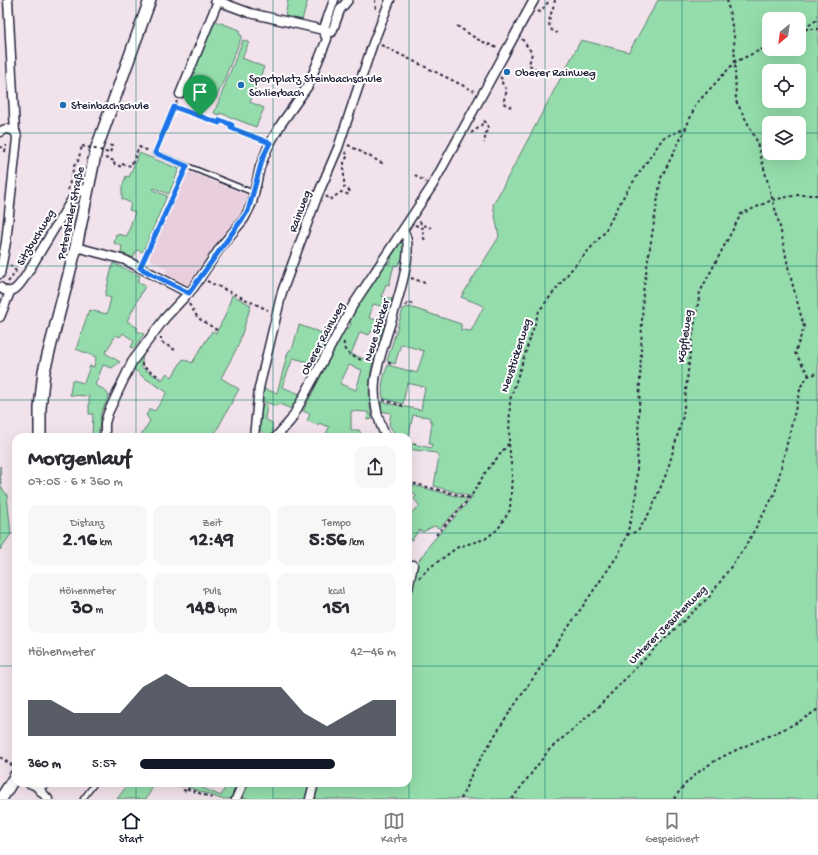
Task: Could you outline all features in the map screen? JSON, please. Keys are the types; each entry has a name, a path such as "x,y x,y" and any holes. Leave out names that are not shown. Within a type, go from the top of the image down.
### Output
{"main road":[{"name":"Peterstaler Straße","path":"40,433 40,408 44,371 76,248 96,150 143,23 150,0"},
{"path":"1,799 12,781"}],"street":[{"name":"Sitzbuchweg","path":"0,274 5,252 17,138 15,132 8,0"},
{"path":"105,433 107,418 132,362 156,329 186,296 222,245 244,219 254,193 263,157 270,143 311,79 326,42 326,36 323,31 334,0"},
{"path":"178,98 217,1 250,13 332,32 340,10 348,0"},
{"name":"Rainweg","path":"254,433 259,388 280,299 320,188 338,148 372,46 390,0"},
{"name":"Oberer Rainweg","path":"280,433 291,420 363,289 404,231 432,186 534,0"},
{"path":"0,132 6,129 15,132"},
{"name":"Sitzbuchweg","path":"10,292 17,288 25,277 74,196 80,190 88,188"},
{"name":"Neue Stücker","path":"384,433 377,413 375,391 377,366 391,326 409,247 408,236 404,231"},
{"path":"76,248 125,260 186,296"},
{"path":"0,287 5,292 10,292 0,317"},
{"path":"412,570 413,565"},
{"path":"34,787 48,799"},
{"path":"236,799 241,787"},
{"path":"310,799 313,787"}],"lane":[{"path":"155,153 254,193"},
{"path":"83,799 92,787"}],"path":[{"path":"555,0 548,25 550,30 557,33"},
{"path":"727,0 734,36 736,101 756,139 780,227 788,271 804,327 796,352 809,375 818,373"},
{"path":"806,28 818,18"},
{"path":"457,26 477,39 502,50"},
{"path":"519,28 523,32 520,38 532,53 530,65 540,71"},
{"path":"806,29 818,29"},
{"path":"378,43 478,93"},
{"path":"461,799 473,771 505,719 618,555 627,535 636,498 643,292 661,178 686,128 696,104 735,62 762,49"},
{"path":"492,77 497,80 499,77 503,80 502,83 507,90 503,103 511,107"},
{"path":"108,159 116,161 114,164 122,167 123,164 131,166 139,147 155,153 178,98"},
{"path":"174,107 219,123 220,120 232,125 230,127 270,143"},
{"path":"461,134 465,136 469,134 480,127 484,121 488,124 484,143"},
{"name":"Neustückerweg","path":"418,579 429,568 458,547 485,539 498,528 510,510 512,474 509,443 510,400 539,311 571,270 604,233 625,194 663,138 686,128"},
{"path":"68,190 74,166 78,161 82,146 110,153 112,146 106,145"},
{"path":"347,145 382,163 384,160"},
{"path":"0,147 6,147 5,152"},
{"path":"320,188 326,192 327,198 330,200 341,192 351,193 344,187 344,163 348,155 344,152"},
{"path":"140,268 187,166"},
{"path":"415,175 432,186"},
{"name":"Köpfleweg","path":"627,535 638,531 651,510 667,472 683,416 691,345 700,292 741,214 772,200 798,195 818,195"},
{"path":"415,213 421,217 421,224 431,228"},
{"path":"410,221 422,228 423,237 426,241"},
{"path":"8,282 16,272"},
{"path":"209,276 206,280 273,312"},
{"path":"186,296 198,318 217,330"},
{"path":"344,323 347,329 343,346 346,352 360,360"},
{"path":"156,329 161,333 161,342 175,350"},
{"path":"143,360 142,366 161,378"},
{"name":"Unterer Jesuitenweg","path":"512,799 549,750 596,708 657,646 710,596 745,547 775,493 799,391 802,382 809,375"},
{"path":"375,391 380,393 381,400 404,406"},
{"path":"412,443 416,444"},
{"path":"436,535 470,498 485,473 509,443"},
{"path":"412,483 470,498"},
{"path":"674,799 691,778 715,761 801,721 818,709"},
{"path":"0,757 12,764"},
{"path":"183,790 188,791 188,789 214,799"}],"shaded area":[{"path":"188,171 248,196 232,227 215,246 190,283 186,285 165,274 167,269 147,257"}],"green space":[{"path":"288,0 308,0 302,20 285,17"},
{"path":"658,0 818,0 818,799 242,799 247,787 412,787 412,580 416,565 431,543 473,497 434,486 439,456 436,453 412,450 412,444 431,448 432,444 429,444 432,423 429,417 413,415 409,433 394,433 389,425 391,413 381,411 381,402 421,410 425,387 407,383 403,404 383,398 383,382 388,365 417,373 424,351 401,344 395,364 387,361 403,309 410,307 461,324 461,330 471,331 484,306 461,297 499,237 493,205 581,40 629,52"},
{"path":"215,21 240,30 239,34 242,36 216,99 193,89 189,82"},
{"name":"Sportplatz Steinbachschule Schlierbach","path":"243,40 249,42 242,58 264,67 250,102 264,108 256,127 220,113 219,115 214,113"},
{"path":"139,153 179,169 169,194 154,188 153,190 167,196 143,252 137,250 133,258 121,253 122,246 114,243 116,234 127,236 135,212 129,210 131,203 122,199 122,187 126,176 129,177"},
{"path":"401,242 405,245 402,259 397,266 394,265 389,285 386,284 382,296 392,299 371,372 369,386 372,419 367,420 368,412 351,411 351,430 359,430 361,433 327,433 329,427 319,423 318,425 307,421 310,414 303,411 345,329 348,330 351,324 350,321 365,293 386,264 390,263 392,255","holes":["373,304 385,307 385,319 382,319 381,321 369,318","371,331 378,334 367,360 351,354 360,332 369,335","349,365 362,370 356,390 340,384"]},
{"path":"113,263 140,276 137,282 145,286 127,321 138,328 136,330 144,334 134,348 131,347 134,341 123,333 120,337 116,335 105,353 120,362 112,368 103,365 95,385 105,390 109,396 101,413 98,433 92,433 93,414 89,414 89,396 70,395 72,380 84,383 90,366 94,367 96,357 76,349 89,310 107,314 111,298 105,296"},
{"path":"232,295 251,305 238,346 221,378 239,389 215,433 142,433 150,421 146,415 150,409 155,411 167,392 143,377 133,368 143,355 141,367 162,380 167,373 172,377 183,359 192,363 212,331 216,333 225,316"},
{"path":"299,325 322,333 317,341 325,346 316,364 293,358 282,387 300,394 292,409 279,404 276,406 262,401 264,389 277,393 288,352 293,347"},
{"path":"262,403 267,405 265,419 272,423 273,433 263,433 260,430"},
{"path":"0,466 1,487 7,495 11,534 0,550"},
{"path":"412,485 468,499 440,528 434,526 423,532 419,530 412,540 412,512 420,506 414,499 416,496 412,491"},
{"path":"126,787 153,787 146,799 117,799"},
{"path":"188,787 200,787 221,796 225,787 238,787 233,799 221,799"}],"place":[{"name":"Oberer Rainweg","path":"507,72"},
{"name":"Sportplatz Steinbachschule Schlierbach","path":"241,85"},
{"name":"Steinbachschule","path":"63,105"}],"route":[{"path":"174,107 200,116 219,123 220,120 232,125 231,128 270,143 260,167 252,203 244,219 216,253 200,279 189,293 140,268 187,166 155,153 174,107"}]}
